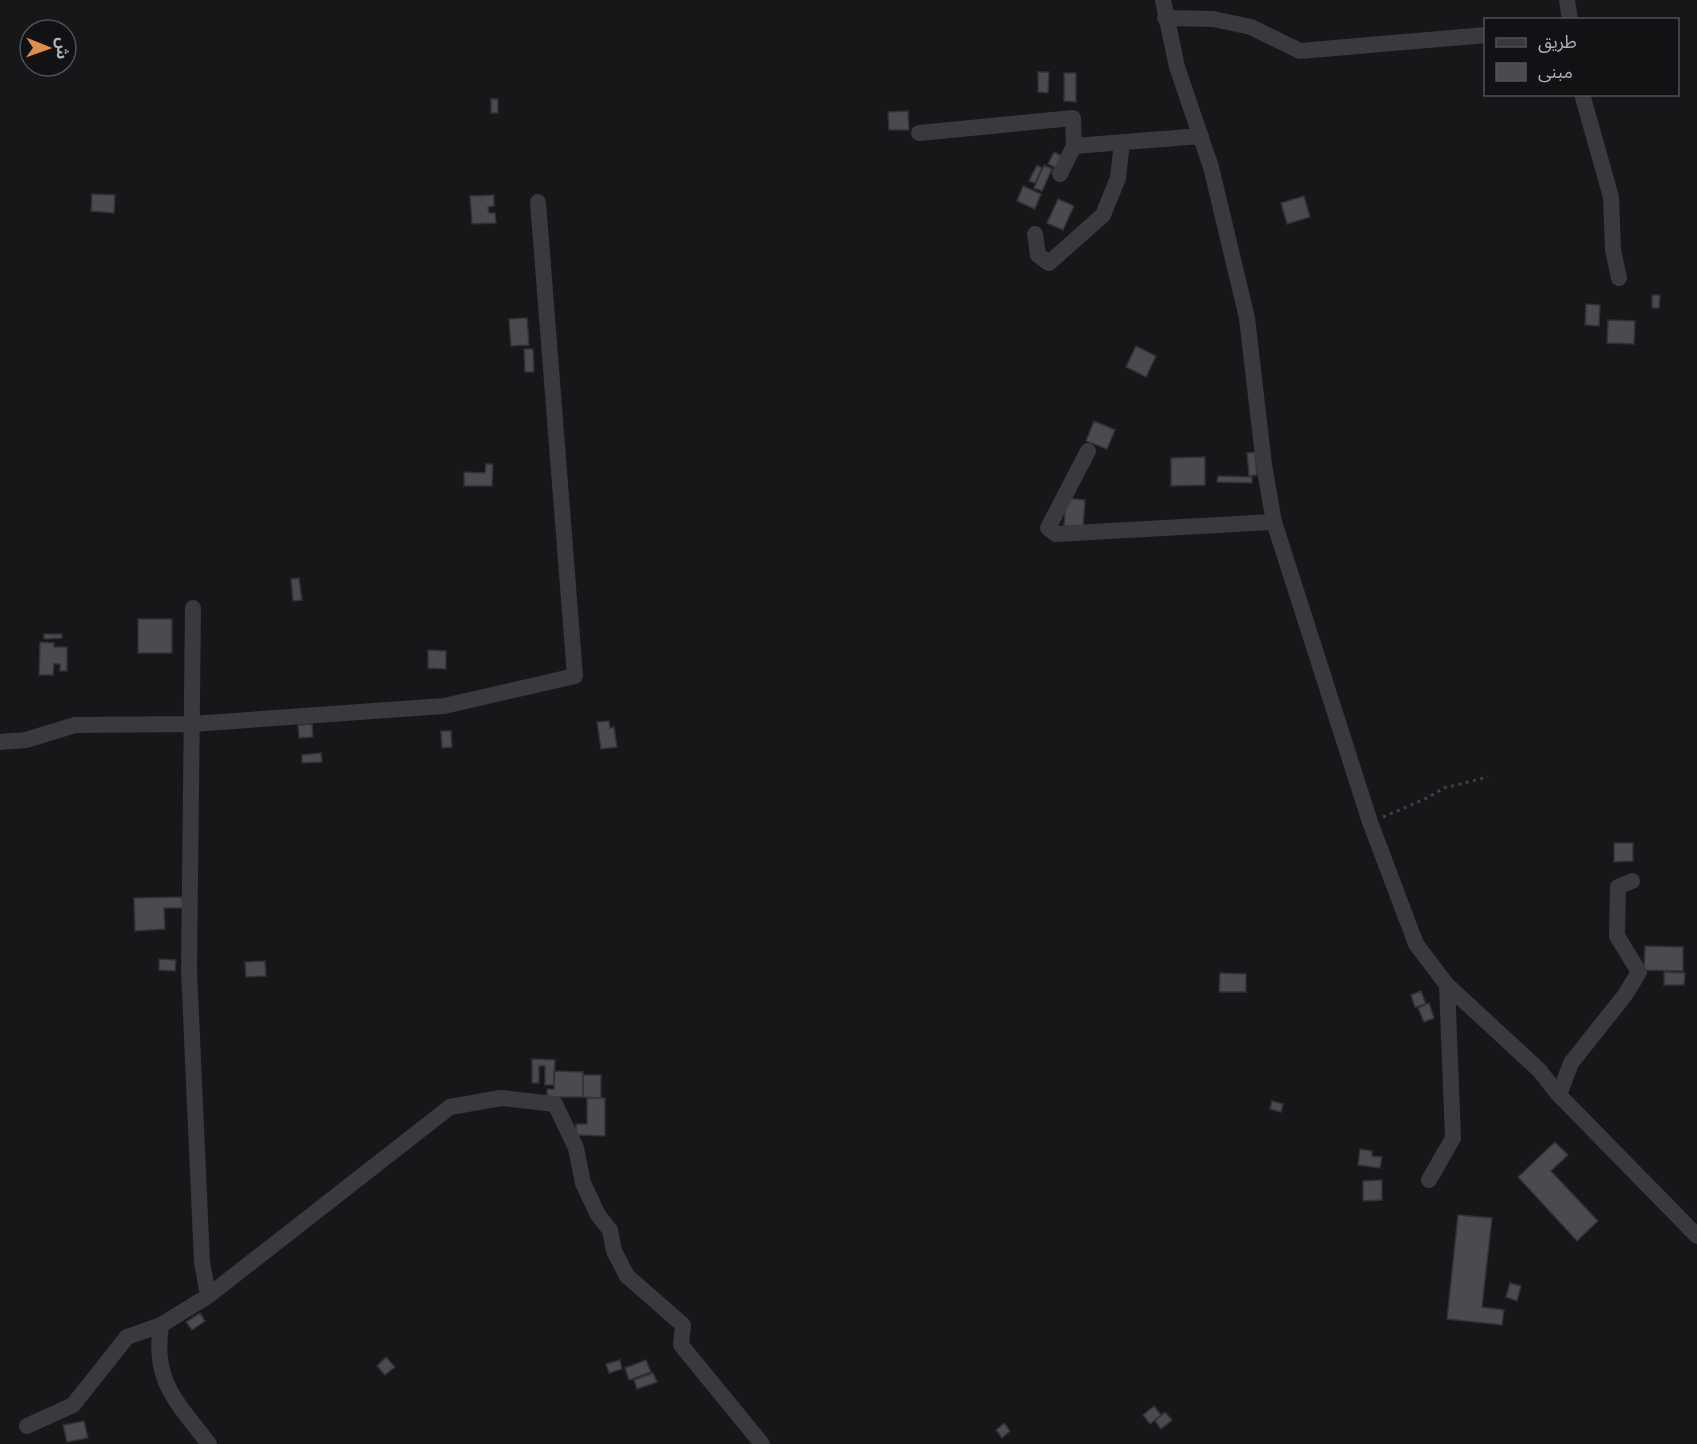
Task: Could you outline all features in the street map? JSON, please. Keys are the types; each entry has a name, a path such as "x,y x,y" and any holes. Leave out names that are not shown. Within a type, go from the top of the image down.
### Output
{"street":[{"path":"1163,0 1177,67 1211,167 1247,318 1264,465 1274,522 1370,822 1416,944 1447,985 1539,1070 1559,1095 1697,1236"},
{"path":"1567,0 1570,18"},
{"path":"1165,18 1213,19 1251,27 1300,51 1484,34"},
{"path":"1583,96 1611,197 1613,250 1619,278"},
{"path":"919,133 1073,118 1074,146 1060,174"},
{"path":"1074,146 1201,136"},
{"path":"1035,234 1038,255 1049,263 1103,215 1118,178 1122,142"},
{"path":"0,742 26,740 75,725 192,724 444,706 575,676 538,202"},
{"path":"1088,451 1048,528 1056,534 1274,522"},
{"path":"193,608 189,970 202,1262 208,1296"},
{"path":"1559,1095 1571,1063 1625,995 1639,972 1617,936 1618,887 1632,881"},
{"path":"1429,1180 1453,1138 1447,985"},
{"path":"27,1426 74,1405 127,1337 161,1325 208,1296 450,1107 501,1098 555,1104 576,1148 583,1183 598,1215 610,1230 614,1251 627,1276 683,1325 681,1346 762,1444"},
{"path":"161,1325 157,1351 168,1390 209,1444"}],"path":[{"path":"1370,822 1427,798 1444,788 1488,777"}],"building":[{"path":"1038,72 1049,72 1048,93 1038,92"},
{"path":"1064,73 1076,73 1076,102 1064,101"},
{"path":"491,99 498,99 498,113 491,113"},
{"path":"908,111 909,130 889,130 888,112"},
{"path":"1054,152 1062,156 1056,168 1048,164"},
{"path":"1037,165 1042,168 1035,183 1029,181"},
{"path":"1044,165 1052,169 1042,191 1034,188"},
{"path":"1023,186 1041,194 1035,209 1017,201"},
{"path":"92,194 115,195 114,213 91,211"},
{"path":"494,195 494,206 488,207 489,213 495,213 496,223 472,224 470,196"},
{"path":"1304,196 1310,217 1287,224 1281,203"},
{"path":"1058,199 1074,206 1063,230 1047,223"},
{"path":"1652,295 1660,295 1659,308 1652,308"},
{"path":"1586,304 1600,305 1599,326 1585,325"},
{"path":"527,318 529,345 511,346 509,319"},
{"path":"1608,320 1635,321 1634,344 1607,343"},
{"path":"1136,346 1156,356 1146,377 1126,367"},
{"path":"524,349 533,349 534,372 525,372"},
{"path":"1094,421 1115,430 1107,449 1086,441"},
{"path":"1255,452 1257,475 1249,476 1247,453"},
{"path":"1205,457 1205,485 1171,486 1171,458"},
{"path":"486,464 493,464 492,486 464,486 464,472 485,473"},
{"path":"1218,476 1252,477 1252,483 1217,482"},
{"path":"1066,498 1085,500 1083,528 1064,526"},
{"path":"299,578 302,600 293,601 291,579"},
{"path":"138,619 172,619 172,653 138,653"},
{"path":"44,634 62,634 62,638 44,639"},
{"path":"40,642 54,643 54,647 67,647 67,671 60,671 60,664 54,664 53,675 39,675"},
{"path":"428,650 446,651 446,669 428,668"},
{"path":"609,721 610,728 614,727 617,747 601,749 597,722"},
{"path":"312,724 313,737 299,738 298,725"},
{"path":"441,731 451,731 452,747 442,748"},
{"path":"321,753 322,762 302,763 302,755"},
{"path":"1614,843 1633,843 1633,861 1614,862"},
{"path":"182,897 183,908 164,908 165,929 135,931 134,898"},
{"path":"1645,946 1683,947 1683,971 1644,970"},
{"path":"159,959 176,960 175,971 159,970"},
{"path":"265,961 266,976 246,977 245,962"},
{"path":"1664,972 1685,973 1684,985 1664,985"},
{"path":"1220,973 1246,974 1246,992 1219,992"},
{"path":"1421,991 1426,1004 1415,1007 1411,995"},
{"path":"1429,1003 1434,1018 1424,1022 1418,1008"},
{"path":"532,1059 555,1060 554,1085 545,1085 545,1066 539,1066 539,1083 532,1083"},
{"path":"554,1071 583,1072 583,1097 547,1097 547,1089 554,1089"},
{"path":"583,1075 601,1075 601,1098 583,1097"},
{"path":"587,1098 605,1098 605,1136 576,1135 576,1124 587,1124"},
{"path":"1272,1101 1283,1104 1281,1112 1270,1109"},
{"path":"1555,1142 1568,1155 1551,1171 1598,1221 1577,1241 1518,1177"},
{"path":"1360,1149 1372,1151 1372,1156 1382,1157 1380,1168 1358,1165"},
{"path":"1382,1180 1382,1200 1363,1201 1363,1181"},
{"path":"1458,1215 1492,1218 1482,1307 1504,1310 1502,1325 1447,1319"},
{"path":"1510,1283 1521,1286 1517,1301 1506,1297"},
{"path":"200,1313 205,1321 192,1330 186,1322"},
{"path":"386,1357 395,1367 385,1375 377,1366"},
{"path":"620,1360 622,1369 609,1373 606,1364"},
{"path":"646,1360 651,1372 629,1380 625,1368"},
{"path":"653,1373 657,1382 637,1389 634,1380"},
{"path":"1154,1406 1161,1415 1150,1424 1143,1415"},
{"path":"1165,1412 1172,1420 1161,1429 1155,1421"},
{"path":"84,1421 88,1438 67,1442 63,1425"},
{"path":"1004,1423 1010,1431 1002,1438 996,1430"}]}
